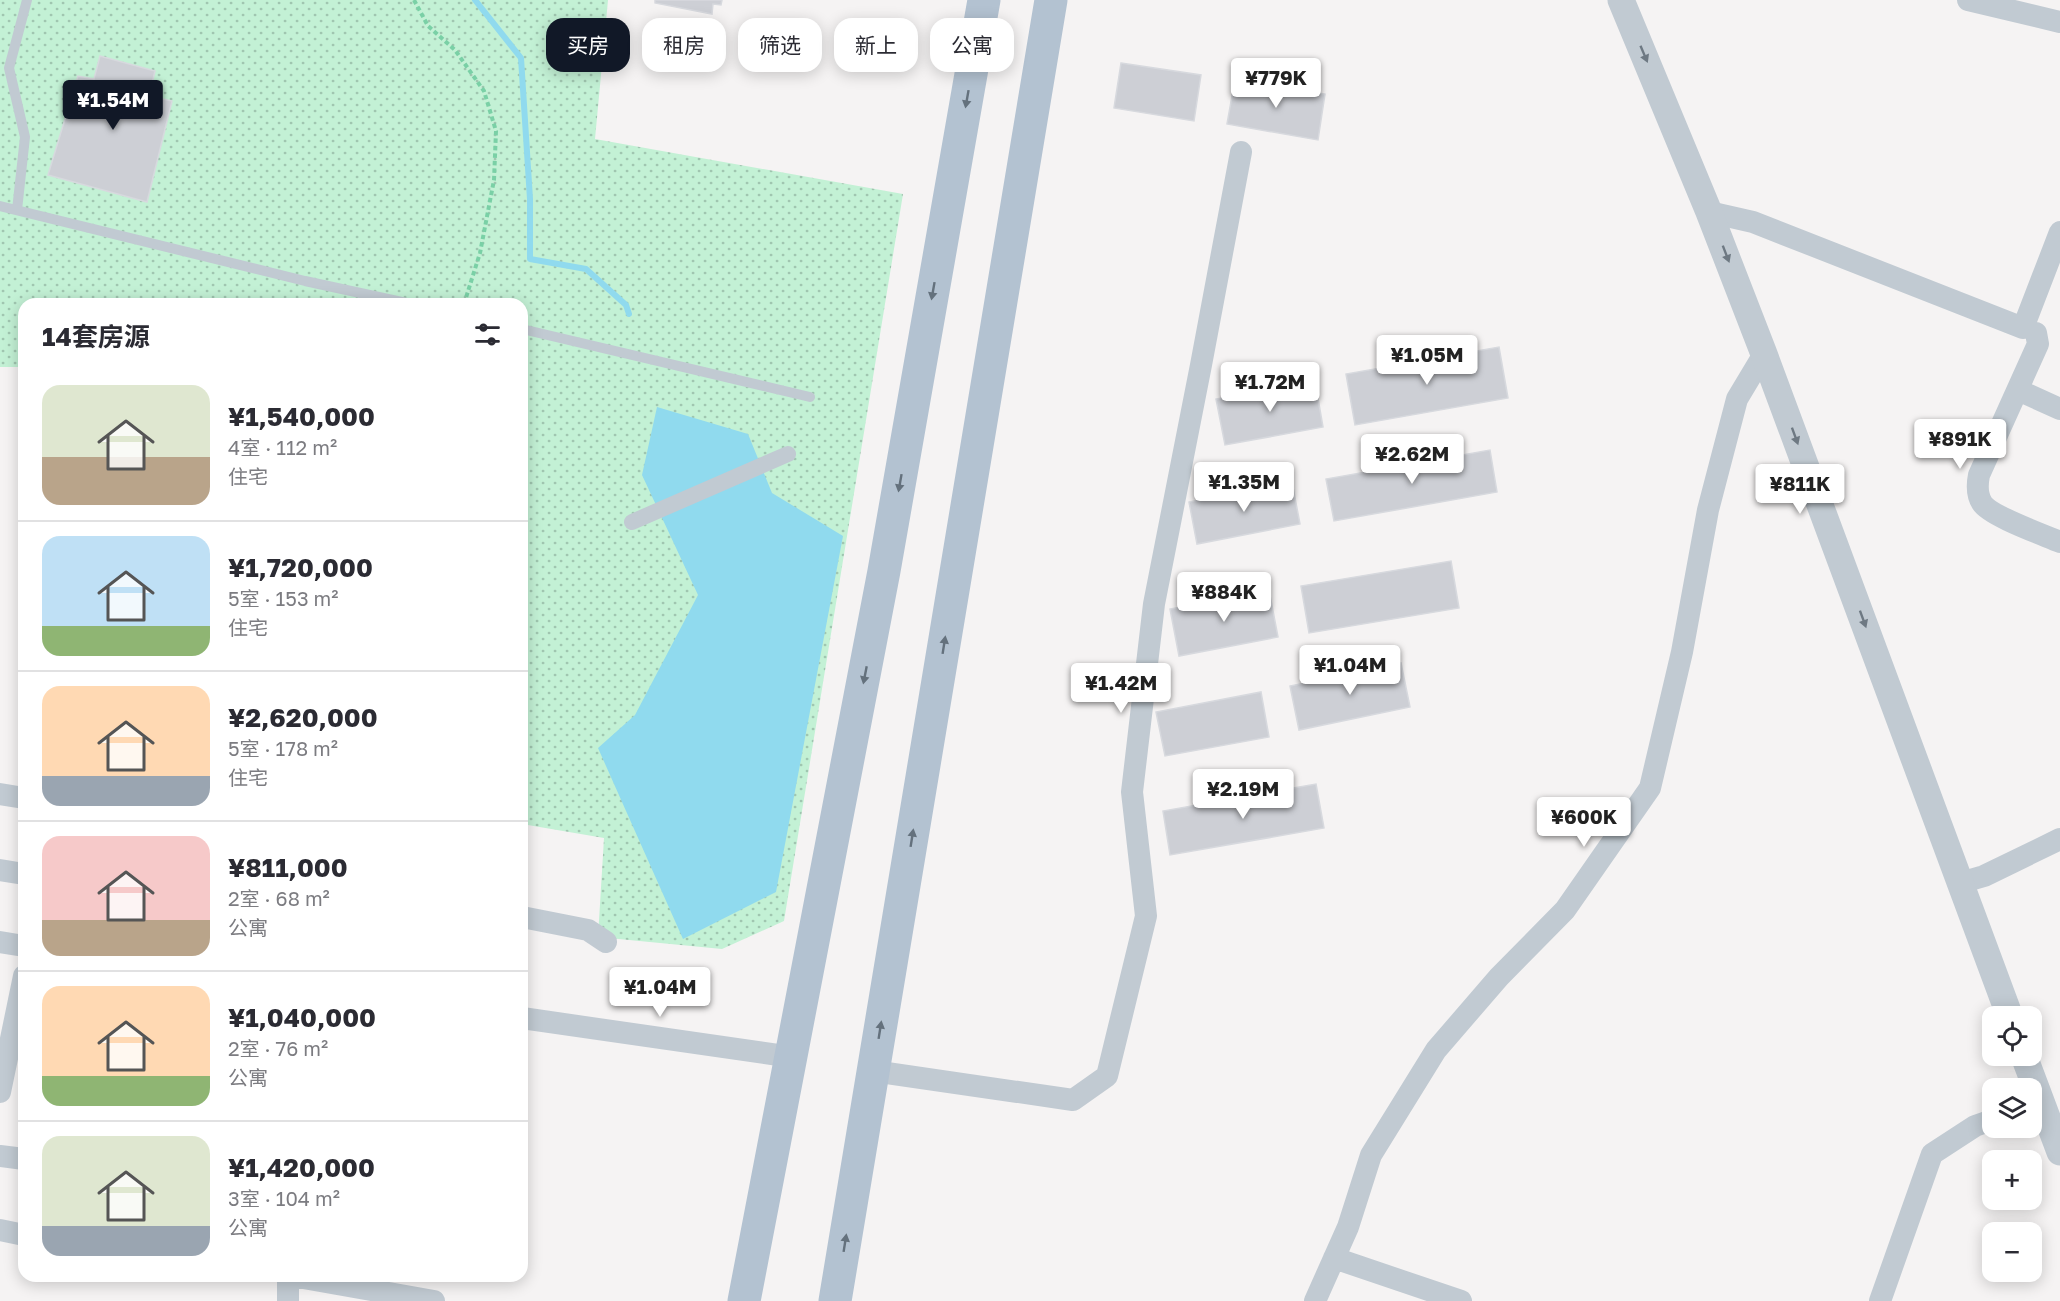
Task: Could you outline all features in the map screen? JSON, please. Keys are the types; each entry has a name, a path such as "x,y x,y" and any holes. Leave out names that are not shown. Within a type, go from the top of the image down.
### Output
{"main road":[{"path":"744,1301 886,559 984,0"},
{"path":"835,1301 1051,0"}],"street":[{"path":"1621,0 1709,212 1764,354 2006,1006"},
{"path":"1968,0 2060,22"},
{"path":"873,1071 1073,1100 1107,1076 1146,916 1132,792 1154,604 1202,365 1241,152"},
{"path":"1709,212 1753,222 2029,331 2038,344 1979,475 1977,488 1983,504 1994,513 2060,542"},
{"path":"2029,331 2060,232"},
{"path":"2029,331 2060,270"},
{"path":"1315,1301 1347,1227 1371,1155 1436,1050 1499,977 1565,910 1650,788 1682,652 1708,510 1737,399 1764,354"},
{"path":"2018,390 2060,409"},
{"path":"632,522 788,454"},
{"path":"0,795 18,797"},
{"path":"1960,883 1984,876 2060,839"},
{"path":"0,870 18,873"},
{"path":"528,918 588,930 606,942"},
{"path":"0,942 18,945"},
{"path":"9,1082 18,1018"},
{"path":"528,1019 792,1058"},
{"path":"2042,1117 2060,1152"},
{"path":"1880,1301 1932,1154 1982,1124"},
{"path":"0,1156 18,1158"},
{"path":"0,1230 18,1234"},
{"path":"1334,1258 1461,1301"},
{"path":"288,1301 290,1282"},
{"path":"325,1282 434,1301"}],"lane":[{"path":"17,210 25,137 9,68 27,0"},
{"path":"0,206 383,298"},
{"path":"528,330 810,397"}],"path":[{"path":"414,0 428,26 455,50 484,91 496,131 494,180 480,254 466,298"}],"green space":[{"path":"0,0 608,0 606,18 546,18 546,72 601,72 595,139 903,194 784,921 722,949 598,937 604,838 528,825 528,298 18,298 18,367 0,367"}],"water":[{"path":"657,407 748,434 772,493 843,536 776,892 683,939 598,748 635,715 698,595 642,475"}],"building":[{"path":"655,0 722,0 721,5 713,4 712,14 655,3"},
{"path":"100,56 155,71 149,96 172,101 147,202 48,175 78,76 94,79"},
{"path":"1121,63 1201,75 1194,121 1114,108"},
{"path":"1235,79 1325,94 1318,140 1227,124"},
{"path":"1499,347 1508,398 1355,425 1346,374"},
{"path":"1315,381 1323,427 1225,445 1216,399"},
{"path":"1490,450 1497,492 1334,521 1326,479"},
{"path":"1292,482 1300,524 1197,544 1189,502"},
{"path":"1451,561 1459,608 1309,633 1301,586"},
{"path":"1269,590 1278,637 1179,656 1170,609"},
{"path":"1401,663 1410,707 1299,730 1290,686"},
{"path":"1261,692 1269,737 1165,756 1156,712"},
{"path":"1316,784 1324,828 1170,855 1163,811"}],"waterway":[{"path":"475,0 521,58 530,199 530,259 586,269 626,305 629,314"}]}
